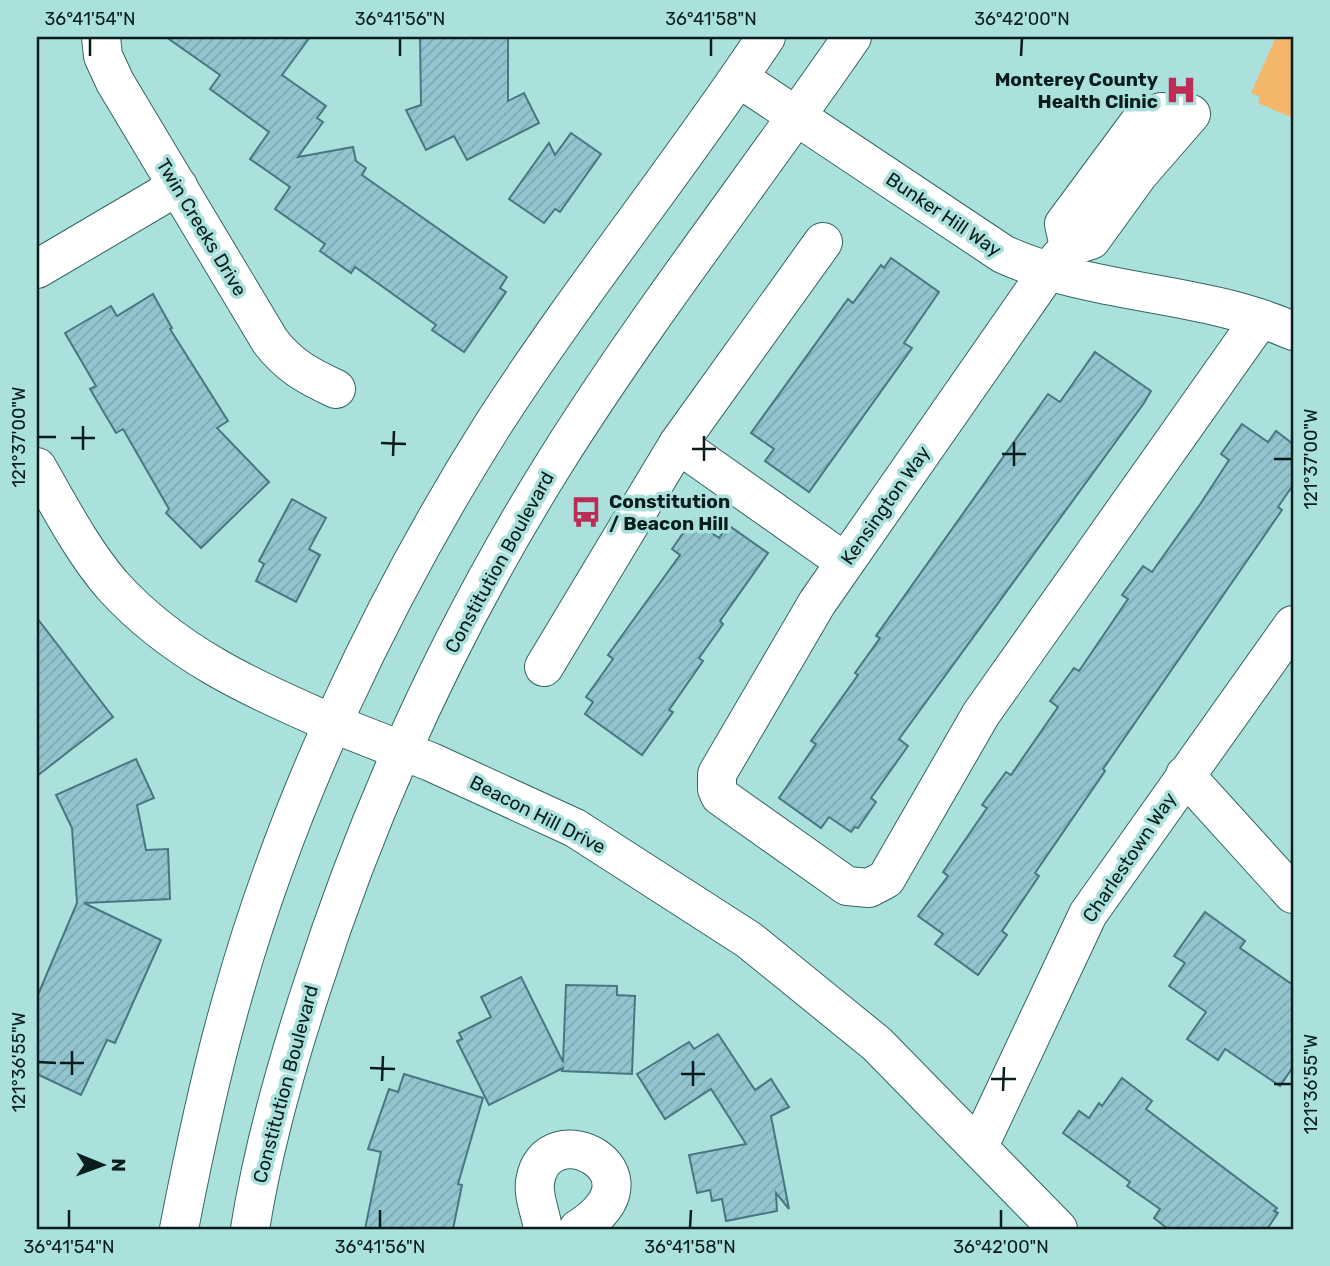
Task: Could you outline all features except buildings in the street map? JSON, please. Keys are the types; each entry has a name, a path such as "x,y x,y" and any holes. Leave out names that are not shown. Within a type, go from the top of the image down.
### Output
{"street":[{"name":"Twin Creeks Drive","path":"101,37 103,55 115,82 284,359 301,373 336,389"},
{"path":"179,1229 198,1131 232,997 274,874 334,724 377,631 433,527 495,422 766,37"},
{"name":"Constitution Boulevard","path":"250,1229 255,1194 290,1053 336,912 400,751 466,614 558,458 852,37"},
{"name":"Bunker Hill Way","path":"738,78 984,244 1021,263 1058,259 1277,325"},
{"path":"37,269 178,186"},
{"path":"544,667 678,444 823,242"},
{"name":"Kensington Way","path":"1058,259 845,562 790,645 717,774 720,796 847,886 869,888 886,879 981,715 1277,325"},
{"path":"678,444 845,562"},
{"name":"Beacon Hill Drive","path":"37,467 93,560 142,615 227,676 575,828 749,940 877,1044 1058,1229"},
{"name":"Charlestown Way","path":"979,1146 1088,914 1293,625"},
{"path":"1185,775 1293,894"},
{"path":"542,1229 535,1196 538,1169 546,1158 569,1148 581,1149 602,1161 611,1183 607,1206 578,1229"}],"shaded area":[{"path":"1276,37 1293,37 1293,118 1258,103 1260,97 1251,93"}],"place":[{"name":"Monterey County Health Clinic","path":"1181,90"},
{"name":"Constitution / Beacon Hill","path":"586,512"}]}
